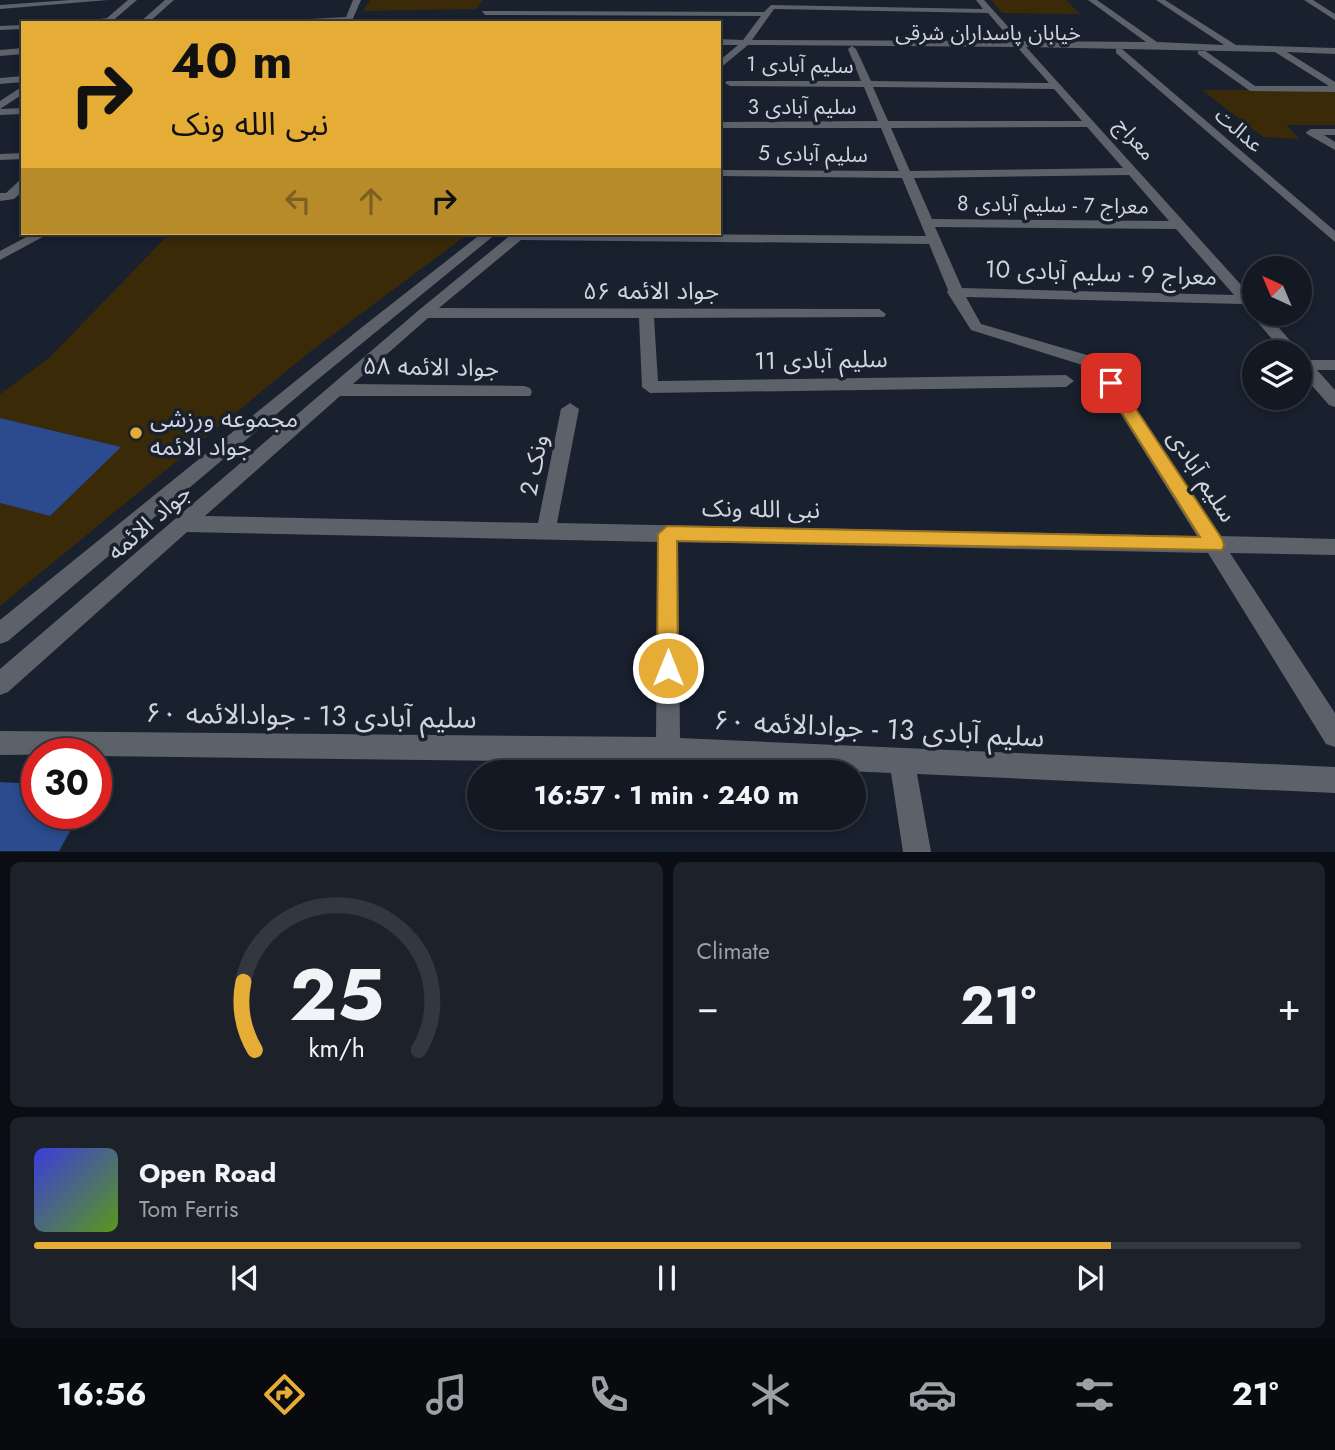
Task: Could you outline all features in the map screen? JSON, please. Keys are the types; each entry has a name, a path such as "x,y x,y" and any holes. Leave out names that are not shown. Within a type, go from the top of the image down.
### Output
{"street":[{"path":"1,3 104,0"},
{"path":"108,21 133,0"},
{"path":"145,21 170,0"},
{"path":"348,21 358,0"},
{"path":"481,21 493,0"},
{"path":"595,21 600,0"},
{"name":"معراج","path":"980,0 1242,295"},
{"path":"1092,0 1155,45"},
{"path":"1160,0 1238,50"},
{"path":"1308,0 1335,18"},
{"path":"1322,0 1335,9"},
{"path":"485,13 597,13 770,7 989,10"},
{"path":"721,64 765,19 770,7"},
{"path":"722,47 754,17 770,7"},
{"path":"759,25 762,33 775,38 810,43"},
{"path":"0,28 21,27"},
{"name":"خیابان پاسداران شرقی","path":"741,46 810,43 1119,51 1335,51"},
{"name":"خیابان پاسداران شرقی","path":"741,46 769,49 852,49 1155,45 1238,50"},
{"path":"722,47 741,46"},
{"path":"721,65 769,49"},
{"name":"سلیم آبادی","path":"852,49 954,292 976,327 1098,364 1335,735"},
{"path":"1278,50 1335,87"},
{"path":"0,53 21,51"},
{"name":"عدالت","path":"1119,51 1329,228 1335,238"},
{"path":"1201,52 1253,89 1335,87"},
{"path":"0,81 21,79"},
{"name":"سلیم آبادی 1","path":"730,83 1057,86"},
{"path":"0,106 21,90"},
{"path":"0,112 21,111"},
{"name":"سلیم آبادی 3","path":"721,125 885,127 1091,124"},
{"path":"1335,132 1311,132 1335,147"},
{"path":"0,157 21,156"},
{"name":"سلیم آبادی 5","path":"721,173 905,175 1133,171"},
{"path":"5,196 21,185"},
{"name":"معراج 7 - سلیم آبادی 8","path":"926,223 1181,225"},
{"path":"0,256 39,235"},
{"name":"جواد الائمه","path":"0,634 393,307 487,235"},
{"name":"جواد الائمه","path":"0,684 424,313 518,235"},
{"path":"588,235 933,240"},
{"name":"معراج 9 - سلیم آبادی 10","path":"954,292 1242,307"},
{"name":"جواد الائمه ۵۶","path":"424,313 879,314"},
{"name":"سلیم آبادی 11","path":"646,313 650,387 1066,381"},
{"name":"معراج","path":"1269,326 1281,340"},
{"path":"1312,361 1335,365"},
{"name":"معراج","path":"1312,375 1335,401"},
{"name":"جواد الائمه ۵۸","path":"336,390 524,393"},
{"name":"ونک 2","path":"546,531 570,409"},
{"name":"نبی الله ونک","path":"186,524 1335,547"},
{"path":"667,534 668,750"},
{"name":"سلیم آبادی 13 - جوادالائمه ۶۰","path":"0,743 668,750 1335,780"},
{"path":"902,760 917,852"}],"shaded area":[{"path":"370,0 483,0 476,9 363,11"},
{"path":"991,0 1066,0 1080,14 1002,13"},
{"path":"1202,90 1335,90 1335,125 1286,125 1300,139 1263,137"},
{"name":"مجموعه ورزشی جواد الائمه","path":"168,235 466,235 311,351 0,606 0,503 50,516 120,447 0,418 0,394 49,358"}],"building":[{"path":"0,418 121,447 50,516 0,503"},
{"path":"0,782 21,783 21,829 71,829 59,851 0,851"}],"place":[{"name":"مجموعه ورزشی جواد الائمه","path":"136,433"}],"route":[{"path":"668,668 667,534 1215,545 1111,383"}]}
